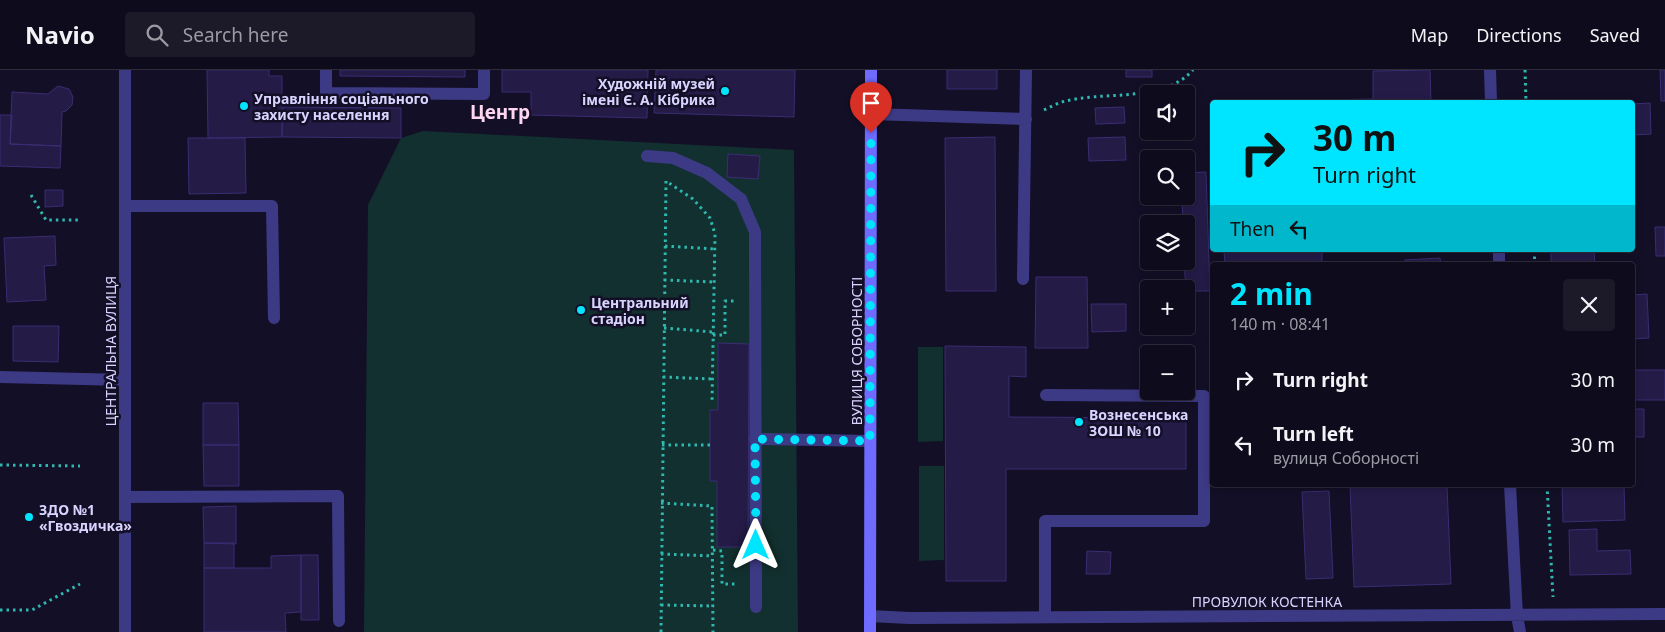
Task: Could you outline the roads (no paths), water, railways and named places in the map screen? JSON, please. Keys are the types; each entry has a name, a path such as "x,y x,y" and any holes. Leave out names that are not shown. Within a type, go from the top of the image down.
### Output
{"main road":[{"name":"ВУЛИЦЯ СОБОРНОСТІ","path":"870,632 871,70"}],"street":[{"name":"ЦЕНТРАЛЬНА ВУЛИЦЯ","path":"125,70 125,632"},
{"path":"326,70 326,93 484,94 484,70"},
{"path":"1023,278 1026,70"},
{"path":"1490,70 1491,100"},
{"path":"871,114 1026,119"},
{"path":"647,156 673,158 706,173 741,198 755,232 756,607"},
{"path":"125,206 272,206 274,318"},
{"path":"0,377 125,380"},
{"path":"1045,617 1045,521 1204,521 1204,396 1046,395"},
{"path":"755,439 870,441"},
{"path":"1510,487 1517,616 1520,632"},
{"path":"126,497 338,496 339,620"},
{"name":"ПРОВУЛОК КОСТЕНКА","path":"870,616 909,618 1665,614"}],"place":[{"name":"Художній музей імені Є. А. Кібрика","path":"725,91"},
{"name":"Управління соціального захисту населення","path":"244,106"},
{"name":"Центральний стадіон","path":"581,310"},
{"name":"Вознесенська ЗОШ № 10","path":"1079,422"},
{"name":"ЗДО №1 «Гвоздичка»","path":"29,517"}],"district":[{"name":"Центр","path":"500,112"}]}
